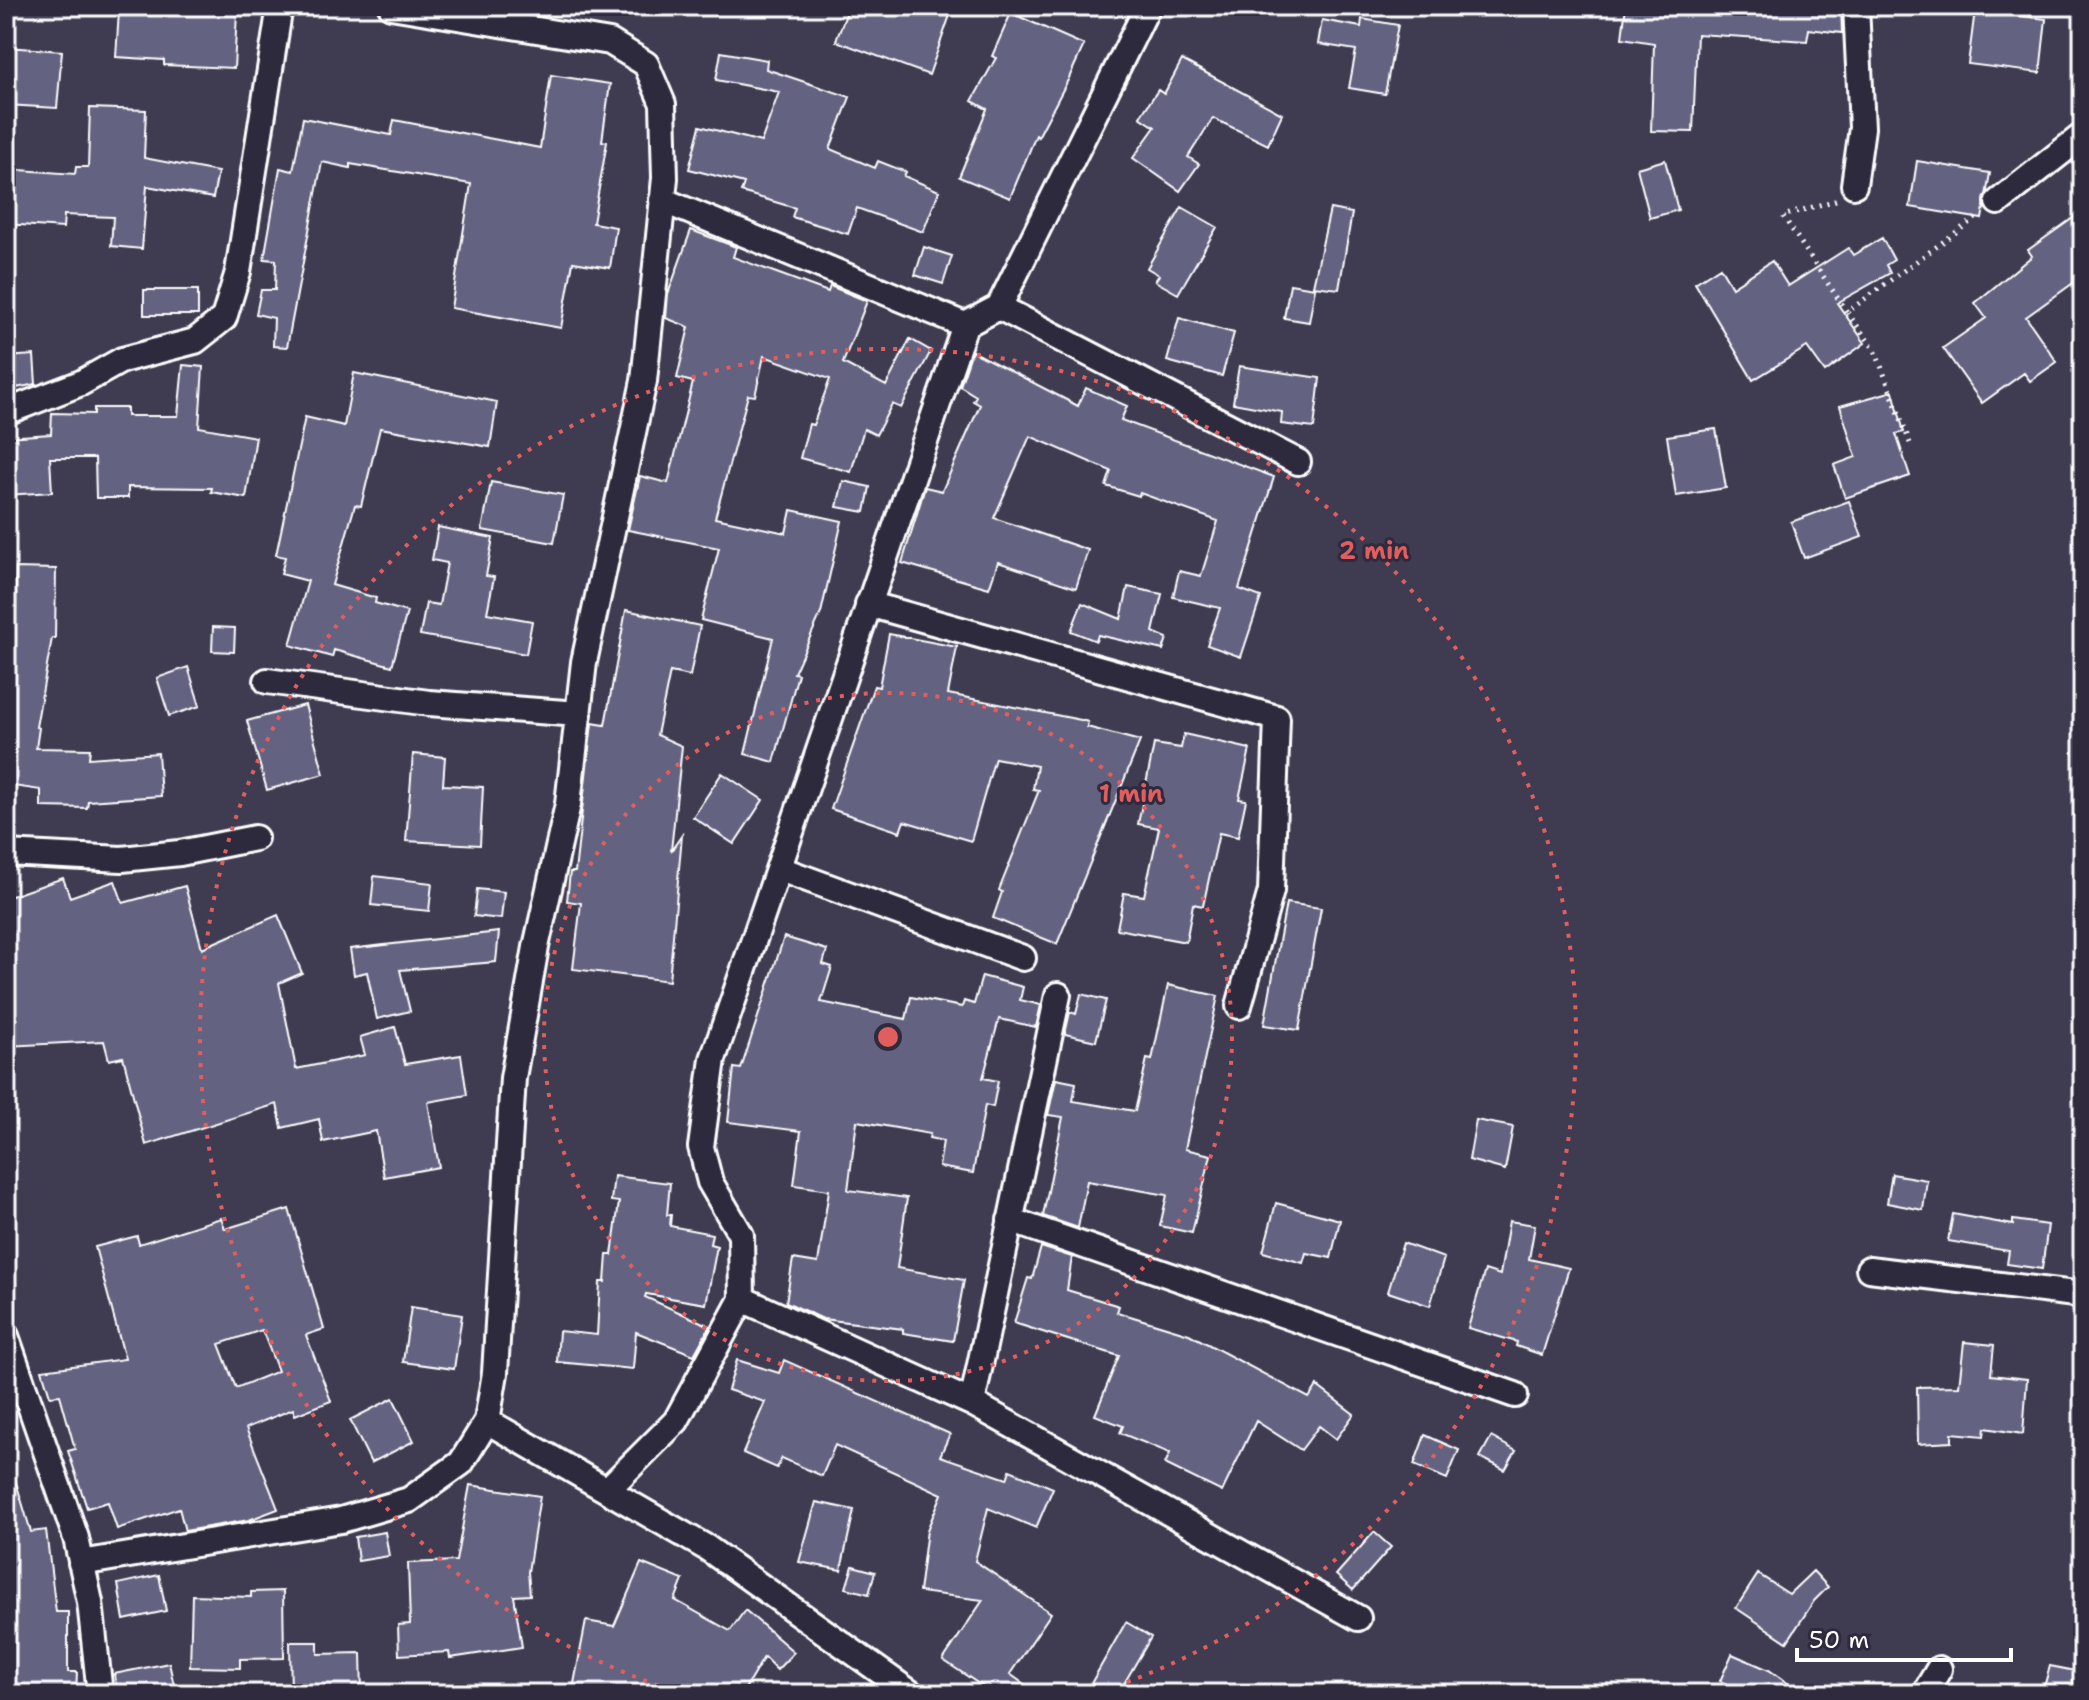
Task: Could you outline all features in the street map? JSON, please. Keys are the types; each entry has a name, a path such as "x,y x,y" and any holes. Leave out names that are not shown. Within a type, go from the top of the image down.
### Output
{"street":[{"path":"6,412 81,383 122,360 195,341 224,318 238,272 280,6"},
{"path":"81,1563 341,1520 409,1500 461,1463 487,1421 495,1373 513,1078 536,947 568,804 584,662 644,381 662,200 663,104 646,64 610,42 391,6"},
{"path":"607,1490 676,1421 742,1299 741,1235 710,1182 701,1147 713,1059 965,325 999,307 1148,6"},
{"path":"1854,185 1862,128 1856,6"},
{"path":"1998,202 2083,135"},
{"path":"662,200 965,325"},
{"path":"999,307 1298,462"},
{"path":"868,604 1277,718 1271,891 1239,1006"},
{"path":"267,681 429,703 579,714"},
{"path":"6,853 122,859 180,853 255,838"},
{"path":"780,869 1023,958"},
{"path":"972,1403 1058,995"},
{"path":"1010,1220 1515,1395"},
{"path":"1869,1269 2083,1295"},
{"path":"742,1299 972,1403 1358,1618"},
{"path":"6,1339 58,1480 81,1563 100,1694"},
{"path":"487,1421 707,1548 912,1694"},
{"path":"1924,1694 1939,1669"}],"path":[{"path":"1854,185 1846,197 1783,216 1875,350 1910,443"},
{"path":"1847,312 1998,202"}],"building":[{"path":"849,6 924,6 950,15 929,75 836,41"},
{"path":"1626,6 1841,6 1842,33 1809,29 1807,41 1697,34 1693,132 1651,131 1654,43 1622,38"},
{"path":"166,10 237,13 234,68 164,65 164,60 116,57 119,11 166,15"},
{"path":"1975,10 2046,19 2040,73 1968,64"},
{"path":"1011,13 1084,45 1038,137 1036,135 1010,198 959,177 987,109 972,101 996,58 992,56"},
{"path":"1362,19 1398,25 1385,94 1349,88 1356,50 1318,44 1322,20 1361,27"},
{"path":"6,47 62,51 57,108 6,105"},
{"path":"721,52 767,60 766,69 850,97 830,149 875,168 878,161 906,172 904,176 939,191 923,232 857,208 848,234 792,217 795,208 741,192 744,183 689,169 700,126 761,142 779,92 716,80"},
{"path":"1182,60 1282,114 1268,145 1213,118 1188,157 1199,164 1180,191 1133,158 1155,127 1140,117 1158,90 1164,94"},
{"path":"551,75 610,84 602,141 607,142 593,223 616,227 610,268 573,262 561,328 451,308 471,184 322,162 287,347 273,346 274,318 256,314 261,290 275,290 276,260 264,259 280,168 293,171 303,118 391,135 394,120 540,148"},
{"path":"90,108 146,110 144,158 218,172 213,198 147,186 142,249 111,246 113,217 64,215 63,228 6,224 6,169 75,174 76,167 88,167"},
{"path":"1665,160 1678,210 1650,218 1637,168"},
{"path":"1917,161 1990,173 1982,219 1910,207"},
{"path":"1182,207 1217,227 1178,294 1155,281 1159,275 1147,268"},
{"path":"1330,209 1352,213 1339,289 1313,286"},
{"path":"2083,211 2083,276 2026,317 2057,362 2030,381 2024,373 1982,403 1943,348 1986,318 1975,303 2032,256 2028,250"},
{"path":"691,230 736,247 733,257 828,292 830,286 867,301 843,363 886,386 910,339 931,351 901,408 892,404 876,435 864,429 851,472 800,458 809,424 813,425 830,379 764,356 755,396 748,395 715,518 786,533 791,510 842,521 821,613 794,673 798,674 774,762 745,754 773,638 701,620 719,548 628,530 640,476 668,483 693,382 677,378 689,327 666,318 668,294"},
{"path":"1882,238 1894,260 1886,265 1890,273 1837,303 1865,343 1825,372 1807,347 1753,380 1695,283 1720,267 1732,287 1772,261 1788,286 1848,248 1853,255"},
{"path":"924,247 952,256 943,284 915,275"},
{"path":"1290,284 1315,288 1309,322 1284,318"},
{"path":"144,290 198,290 198,315 144,315"},
{"path":"1179,318 1234,333 1222,376 1167,361"},
{"path":"972,351 1078,406 1086,388 1127,406 1121,420 1274,477 1239,589 1261,597 1241,657 1207,645 1220,608 1173,597 1179,571 1201,576 1218,521 1140,493 1139,496 1106,486 1111,471 1030,436 994,518 1088,550 1076,588 998,562 989,588 902,563 925,487 942,491 980,405 973,401 976,396 960,386"},
{"path":"34,355 36,384 6,390 6,357"},
{"path":"183,365 203,367 199,427 256,437 246,498 211,492 212,488 128,487 128,498 96,498 95,458 50,458 52,492 6,495 6,437 51,434 52,413 94,414 94,408 127,408 127,416 178,416"},
{"path":"1239,366 1320,378 1314,428 1281,424 1282,412 1233,403"},
{"path":"354,373 497,402 490,447 380,428 361,506 355,505 332,585 376,598 375,603 407,612 392,666 334,650 332,657 290,645 308,581 281,574 285,557 276,555 305,417 344,426"},
{"path":"1893,391 1904,432 1896,434 1910,476 1845,498 1834,465 1856,457 1840,406"},
{"path":"1716,429 1726,488 1676,496 1667,436"},
{"path":"843,481 870,487 865,512 837,507"},
{"path":"491,482 563,495 554,543 482,530"},
{"path":"1849,501 1862,537 1804,558 1791,522"},
{"path":"438,527 493,538 486,576 494,577 487,613 532,621 526,654 420,635 426,603 439,605 447,563 432,560"},
{"path":"16,568 56,569 55,638 52,638 36,727 39,728 36,748 90,749 89,758 158,753 161,796 88,801 87,808 41,807 41,790 6,785 6,667 14,669"},
{"path":"1128,587 1162,594 1153,632 1167,638 1163,650 1098,635 1096,641 1071,631 1082,603 1121,619"},
{"path":"626,610 700,626 690,676 670,672 657,735 682,746 671,851 682,835 669,981 573,969 581,903 567,901 570,872 575,872 592,723 605,725"},
{"path":"213,627 235,628 234,652 212,651"},
{"path":"889,634 957,647 948,694 1081,720 1088,722 1087,727 1140,741 1057,944 993,918 1002,892 999,890 1039,790 1033,789 1037,766 995,758 971,841 904,821 900,832 831,809 874,686 879,687"},
{"path":"188,667 200,706 169,716 157,678"},
{"path":"305,705 324,774 267,790 247,721"},
{"path":"1184,734 1250,749 1239,799 1246,800 1238,837 1219,833 1203,906 1193,904 1186,942 1117,929 1124,893 1144,896 1159,828 1138,824 1154,744 1181,748"},
{"path":"413,754 445,757 443,785 483,787 480,845 406,841"},
{"path":"722,773 763,800 734,844 693,817"},
{"path":"374,876 432,883 429,911 371,905"},
{"path":"63,878 70,897 115,881 123,903 185,886 202,948 278,915 302,973 279,983 296,1069 365,1055 360,1037 395,1027 405,1064 461,1055 467,1095 428,1102 439,1167 384,1177 376,1131 323,1142 319,1119 282,1128 277,1104 146,1145 123,1057 109,1060 104,1041 6,1046 6,898"},
{"path":"477,889 504,892 501,919 474,916"},
{"path":"1286,903 1321,908 1299,1030 1264,1025"},
{"path":"499,932 496,962 400,970 410,1011 377,1019 367,972 354,975 350,949"},
{"path":"784,937 827,950 823,964 832,967 821,1002 906,1019 911,997 962,1007 964,1001 974,1004 982,976 1023,987 1020,1000 1041,1005 1036,1027 999,1019 983,1078 998,1081 993,1107 985,1105 973,1173 939,1167 943,1141 929,1138 930,1134 857,1121 848,1190 907,1198 897,1268 964,1280 953,1341 903,1333 903,1329 823,1319 786,1302 793,1259 818,1263 829,1190 794,1185 801,1131 728,1122 734,1068 741,1069"},
{"path":"1168,985 1218,996 1185,1149 1211,1155 1192,1233 1160,1226 1167,1195 1087,1181 1078,1228 1043,1216 1063,1117 1048,1115 1056,1079 1076,1083 1073,1101 1135,1111 1147,1059 1152,1060"},
{"path":"1081,994 1106,1000 1096,1041 1065,1034 1070,1012 1076,1014"},
{"path":"1476,1120 1513,1127 1505,1170 1469,1160"},
{"path":"1892,1174 1927,1180 1923,1210 1887,1203"},
{"path":"614,1176 670,1183 667,1215 671,1215 670,1226 712,1234 710,1244 717,1246 706,1304 646,1294 645,1297 710,1326 694,1355 636,1332 633,1369 557,1362 559,1331 597,1335 600,1282 605,1282 607,1255 612,1255 619,1202 611,1201"},
{"path":"1276,1203 1340,1220 1331,1258 1306,1253 1303,1263 1263,1252"},
{"path":"289,1209 324,1329 306,1335 331,1401 295,1415 293,1409 246,1428 278,1509 249,1520 185,1531 179,1508 117,1529 108,1502 87,1508 68,1451 75,1449 60,1395 50,1396 42,1370 125,1359 95,1247 137,1236 139,1244 221,1218 225,1229","holes":["262,1330 278,1371 236,1388 219,1344"]},
{"path":"1953,1214 2013,1225 2013,1220 2048,1225 2042,1269 2007,1264 2009,1251 1948,1241"},
{"path":"1509,1221 1535,1225 1529,1259 1569,1268 1542,1355 1516,1346 1517,1342 1468,1328 1485,1270 1500,1275"},
{"path":"1403,1243 1444,1258 1430,1306 1388,1292"},
{"path":"1041,1247 1072,1257 1067,1290 1119,1306 1117,1312 1189,1334 1309,1398 1317,1386 1354,1414 1336,1439 1319,1426 1301,1450 1256,1421 1222,1492 1165,1464 1170,1453 1120,1433 1123,1426 1095,1415 1119,1356 1014,1323"},
{"path":"411,1307 462,1315 454,1369 403,1362"},
{"path":"1964,1342 1994,1345 1991,1375 2027,1379 2023,1434 1985,1428 1984,1436 1952,1433 1952,1442 1918,1444 1917,1387 1959,1386"},
{"path":"737,1360 779,1373 784,1360 950,1434 940,1456 1007,1479 1010,1470 1053,1488 1036,1528 988,1508 975,1561 1051,1613 1010,1674 1038,1694 994,1694 943,1660 983,1600 919,1592 927,1530 942,1494 835,1445 822,1476 782,1458 777,1468 743,1453 765,1402 728,1390"},
{"path":"393,1398 414,1441 371,1463 350,1420"},
{"path":"1425,1435 1459,1450 1447,1479 1414,1465"},
{"path":"1491,1437 1516,1451 1505,1470 1480,1457"},
{"path":"12,1469 31,1532 46,1530 56,1612 68,1612 68,1672 77,1672 76,1694 6,1694 6,1470"},
{"path":"470,1485 540,1496 528,1572 530,1595 514,1596 522,1647 450,1658 449,1652 399,1655 398,1625 410,1624 408,1563 456,1561"},
{"path":"816,1502 854,1510 841,1570 799,1562"},
{"path":"385,1532 389,1556 358,1561 355,1537"},
{"path":"1374,1532 1391,1547 1353,1590 1336,1575"},
{"path":"641,1563 683,1580 675,1600 730,1631 745,1610 794,1652 777,1670 764,1657 742,1694 572,1694 586,1621 614,1626"},
{"path":"853,1566 875,1572 869,1594 846,1588"},
{"path":"1813,1571 1828,1587 1814,1601 1787,1642 1736,1608 1758,1574 1789,1594"},
{"path":"159,1575 166,1611 124,1620 118,1584"},
{"path":"283,1591 284,1658 240,1659 240,1668 190,1667 192,1595 251,1597 251,1592"},
{"path":"1126,1622 1151,1637 1118,1694 1085,1694"},
{"path":"290,1642 318,1642 318,1654 361,1653 362,1694 291,1694"},
{"path":"1732,1654 1769,1670 1803,1694 1729,1694 1733,1687 1720,1681"},
{"path":"169,1663 176,1694 118,1694 114,1674"},
{"path":"2050,1666 2075,1671 2071,1694 2042,1694"}]}
